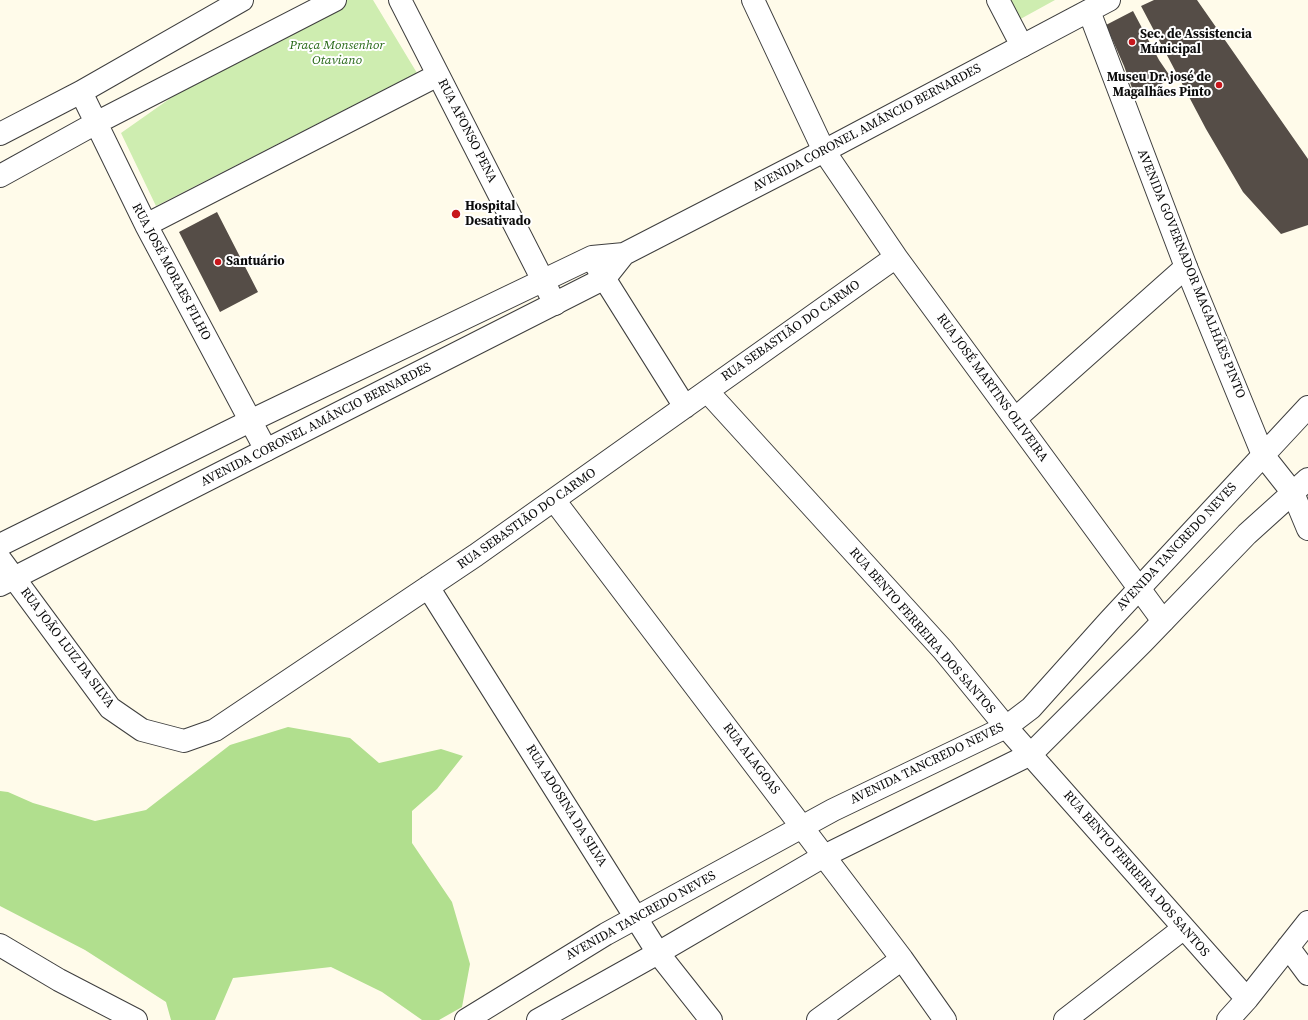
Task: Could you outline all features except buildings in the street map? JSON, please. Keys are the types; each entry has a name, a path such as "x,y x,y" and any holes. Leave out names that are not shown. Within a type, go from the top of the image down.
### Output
{"street":[{"path":"0,176 96,123 335,0"},
{"name":"RUA AFONSO PENA","path":"400,0 555,304"},
{"name":"RUA JOSÉ MARTINS OLIVEIRA","path":"753,0 824,151 896,257 1163,621"},
{"path":"998,0 1022,46"},
{"name":"AVENIDA CORONEL AMÂNCIO BERNARDES","path":"0,545 250,421 592,257 624,254 824,151 1109,0"},
{"path":"0,134 81,92 235,2"},
{"name":"AVENIDA GOVERNADOR MAGALHÃES PINTO","path":"1089,11 1186,267 1263,455 1300,486 1308,529"},
{"path":"146,225 438,75"},
{"name":"RUA JOSÉ MORAES FILHO","path":"81,92 146,225 266,450"},
{"name":"AVENIDA CORONEL AMÂNCIO BERNARDES","path":"7,582 604,278 624,254"},
{"path":"592,257 685,407"},
{"name":"RUA SEBASTIÃO DO CARMO","path":"142,730 184,741 215,730 428,587 554,500 896,257"},
{"path":"1015,419 1186,267"},
{"name":"RUA BENTO FERREIRA DOS SANTOS","path":"707,391 943,650 1006,727 1247,999"},
{"name":"AVENIDA TANCREDO NEVES","path":"466,1020 606,934 833,810 1006,727 1031,708 1308,407"},
{"path":"538,1020 824,856 1031,754 1248,534 1300,486"},
{"name":"RUA ALAGOAS","path":"554,500 902,959 945,1020"},
{"name":"RUA JOÃO LUIZ DA SILVA","path":"0,559 7,582 110,708 142,730"},
{"name":"RUA ADOSINA DA SILVA","path":"428,587 658,952 711,1020"},
{"path":"1228,1020 1247,999 1308,922"},
{"path":"1065,1020 1184,928"},
{"path":"0,945 59,980 136,1020"},
{"path":"1288,947 1308,974"},
{"path":"818,1020 902,959"}],"green space":[{"name":"Praça Monsenhor Otaviano","path":"322,0 373,0 417,73 156,206 121,133 229,57"},
{"path":"1004,0 1055,0 1015,22"},
{"path":"288,727 350,738 379,763 441,749 463,756 437,789 412,811 412,843 452,902 470,964 462,1007 439,1020 422,1020 382,992 331,967 233,978 215,1020 171,1020 166,1002 85,950 0,906 0,791 8,792 33,803 95,821 146,810 230,745"}],"place":[{"name":"Sec. de Assistencia Múnicipal","path":"1132,42"},
{"name":"Museu Dr. josé de Magalhães Pinto","path":"1219,85"},
{"name":"Hospital Desativado","path":"456,214"},
{"name":"Santuário","path":"218,262"}]}
